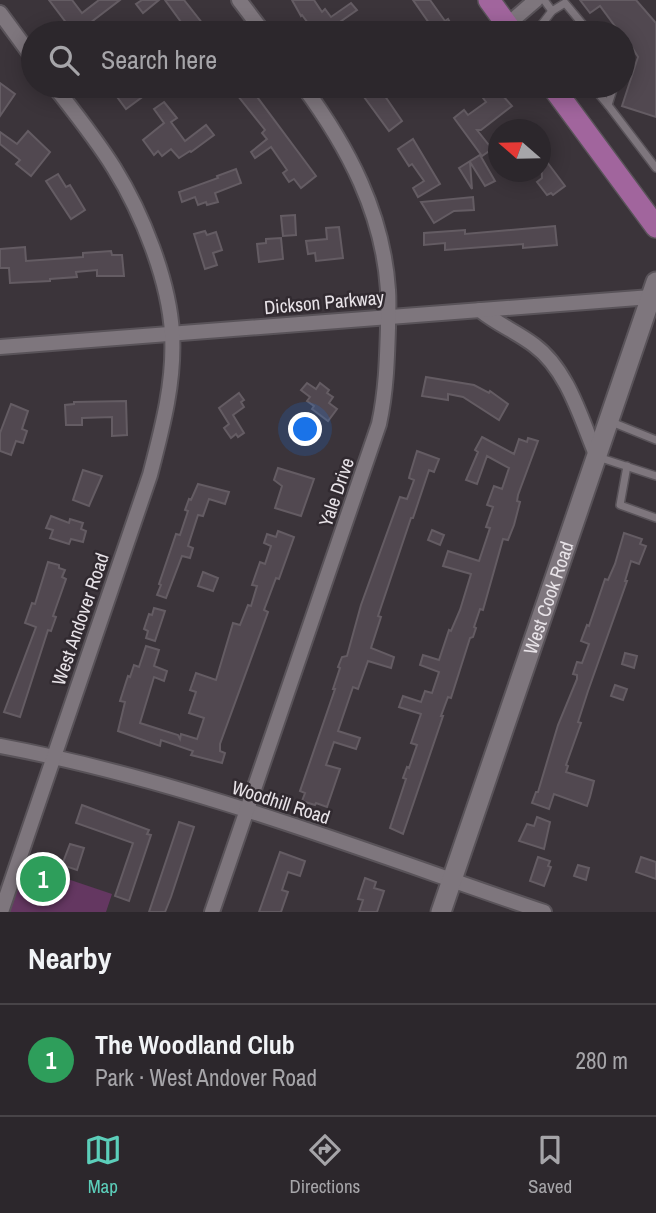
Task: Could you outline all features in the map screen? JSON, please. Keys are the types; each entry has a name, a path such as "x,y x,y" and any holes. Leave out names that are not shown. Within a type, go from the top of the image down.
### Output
{"main road":[{"path":"489,0 504,21"},
{"path":"561,98 656,227"},
{"name":"West Cook Road","path":"441,912 653,289"}],"street":[{"path":"239,0 255,21"},
{"path":"517,21 536,0"},
{"path":"0,13 21,42"},
{"name":"West Andover Road","path":"1,912 150,475 169,392 172,334 159,268 129,195 98,144 63,98"},
{"name":"Yale Drive","path":"212,912 379,424 387,376 389,293 385,260 373,212 357,170 311,98"},
{"name":"Dickson Parkway","path":"0,347 480,310 653,289"},
{"path":"480,310 547,356 567,388 597,457"},
{"name":"Woodhill Road","path":"0,746 146,779 544,912"}],"lane":[{"path":"544,0 552,11"},
{"path":"544,21 552,11 565,3 580,21"},
{"path":"602,98 656,168"},
{"path":"608,105 610,98"},
{"path":"609,421 656,440"},
{"path":"597,457 656,475"},
{"path":"627,466 620,505 656,517"}],"shaded area":[{"path":"23,864 112,894 106,912 7,912"}],"building":[{"path":"49,0 72,0 82,13 99,0 120,0 93,21 65,21"},
{"path":"142,0 159,0 143,13 136,4"},
{"path":"165,0 184,0 201,21 180,21"},
{"path":"292,0 314,0 322,12 325,9 331,17 351,3 357,10 341,21 306,21"},
{"path":"413,0 430,0 445,21 428,21"},
{"path":"580,0 636,0 656,23 656,117 622,106 625,98 635,98 635,66 638,57 635,52 635,21 611,21 600,6 590,13"},
{"path":"0,83 15,94 0,116"},
{"path":"118,98 141,98 126,109"},
{"path":"240,98 258,98 316,176 301,188 294,179 289,182 283,173 287,170 271,147 255,158 251,152 267,139 262,133 265,130"},
{"path":"365,98 386,98 402,121 389,131"},
{"path":"483,98 505,98 512,106 495,119 488,119 488,125 477,130 488,144 488,152 482,156 454,118 464,110 468,115 486,102"},
{"path":"164,102 177,118 171,122 185,141 206,125 214,135 179,158 171,149 162,156 158,151 154,155 143,140 164,123 154,109"},
{"path":"28,131 50,152 31,176 16,164 20,160 0,144 0,132 17,144"},
{"path":"413,139 440,184 418,197 413,188 424,181 412,164 409,166 398,149"},
{"path":"480,155 488,169 488,182 493,182 485,186 470,162 472,189 459,168"},
{"path":"551,167 565,186 553,195 547,195 537,182 551,182"},
{"path":"236,169 241,183 215,193 218,202 198,205 195,197 182,202 179,192"},
{"path":"58,174 66,187 70,185 85,210 71,219 46,181"},
{"path":"473,197 474,210 454,211 434,223 421,202"},
{"path":"295,215 296,235 283,236 281,216"},
{"path":"555,226 557,245 523,248 523,244 445,250 445,243 424,245 424,233 465,230 465,234"},
{"path":"339,227 343,258 316,261 315,253 308,254 306,241 327,239 326,228"},
{"path":"205,231 207,235 216,232 222,250 213,253 217,265 205,269 194,234"},
{"path":"281,238 283,259 259,262 257,244 266,243 266,239"},
{"path":"25,247 26,261 83,257 83,253 111,251 112,255 122,255 124,276 97,276 97,270 76,272 77,277 10,283 9,268 0,268 0,249"},
{"path":"426,377 474,385 489,393 490,391 508,404 499,420 463,397 448,394 448,400 422,396"},
{"path":"307,383 316,389 320,383 333,397 329,403 337,409 328,421 312,409 314,406 307,401 310,397 301,390"},
{"path":"239,393 244,400 241,402 244,407 233,415 244,433 231,438 224,428 229,424 219,408"},
{"path":"126,401 127,435 112,436 112,417 82,418 82,425 66,425 65,405 74,402"},
{"path":"11,404 28,411 22,429 27,431 23,443 16,441 11,455 0,451 0,433"},
{"path":"482,437 514,454 519,439 527,442 528,438 538,441 518,495 517,501 520,502 514,525 508,540 503,539 483,610 480,609 451,698 448,697 441,716 403,834 390,828 406,779 403,778 417,745 411,743 421,714 399,707 403,696 421,702 425,691 432,693 439,672 420,665 423,655 439,660 449,630 451,631 460,610 471,574 443,566 448,551 479,561 490,528 486,527 493,507 487,505 494,486 502,489 509,468 487,456 477,484 466,480"},
{"path":"417,451 439,459 434,472 429,470 378,616 381,617 371,648 394,657 391,668 368,661 358,689 353,687 338,731 360,738 356,749 334,742 326,765 340,769 327,807 302,801 305,793 300,791 335,689 340,668 338,667 342,657 347,656 361,605 400,497 407,499 414,480 409,478"},
{"path":"278,468 314,479 301,516 275,508 282,486 274,480"},
{"path":"83,470 102,476 89,506 73,500"},
{"path":"198,484 229,492 225,504 209,499 203,516 198,515 188,546 193,548 190,558 182,556 166,598 157,595 161,585 159,584 176,534 180,535 189,499 191,500"},
{"path":"51,516 69,523 70,519 83,523 81,529 86,531 83,542 71,539 69,544 50,538 53,530 46,528"},
{"path":"432,530 444,535 440,545 428,540"},
{"path":"278,531 294,537 264,610 268,612 220,744 220,751 225,753 222,763 191,755 193,751 161,740 160,746 118,731 125,702 120,701 128,676 130,677 134,665 139,667 146,646 159,650 154,666 167,671 164,681 154,677 140,723 178,735 180,739 181,734 197,739 204,718 189,713 196,692 190,690 196,673 216,680 233,623 240,625 248,605 251,606 257,586 252,585 260,562 265,564 271,546 264,543 267,534 276,537"},
{"path":"624,533 642,539 640,544 646,546 639,564 631,561 627,581 588,691 578,722 581,723 566,765 566,772 594,781 590,797 587,806 554,794 549,809 532,803 538,792 558,725 577,679 577,675 573,674 577,662 582,663 589,644 581,641 605,579 608,580 615,564"},
{"path":"48,562 65,570 62,577 66,579 53,616 56,617 51,631 48,630 20,717 4,712 36,627 25,623 32,603 35,604"},
{"path":"203,572 218,578 213,591 198,586"},
{"path":"154,608 165,611 155,641 146,638 148,631 144,629"},
{"path":"625,653 637,656 634,668 622,664"},
{"path":"615,685 627,689 623,700 611,696"},
{"path":"82,805 149,830 147,834 151,835 129,901 115,896 133,843 76,823"},
{"path":"537,817 550,822 544,849 519,841 527,824 534,826"},
{"path":"179,822 194,827 171,897 165,912 149,912"},
{"path":"70,844 84,848 77,870 62,865"},
{"path":"280,852 305,861 300,876 288,872 282,890 288,892 281,912 259,912"},
{"path":"538,857 550,861 548,866 551,867 544,886 530,881"},
{"path":"641,857 656,862 656,879 636,872"},
{"path":"578,865 589,868 586,880 574,876"},
{"path":"365,878 376,882 374,888 384,891 377,912 359,912 363,900 358,899"}],"place":[{"name":"The Woodland Club","path":"43,879"}]}
